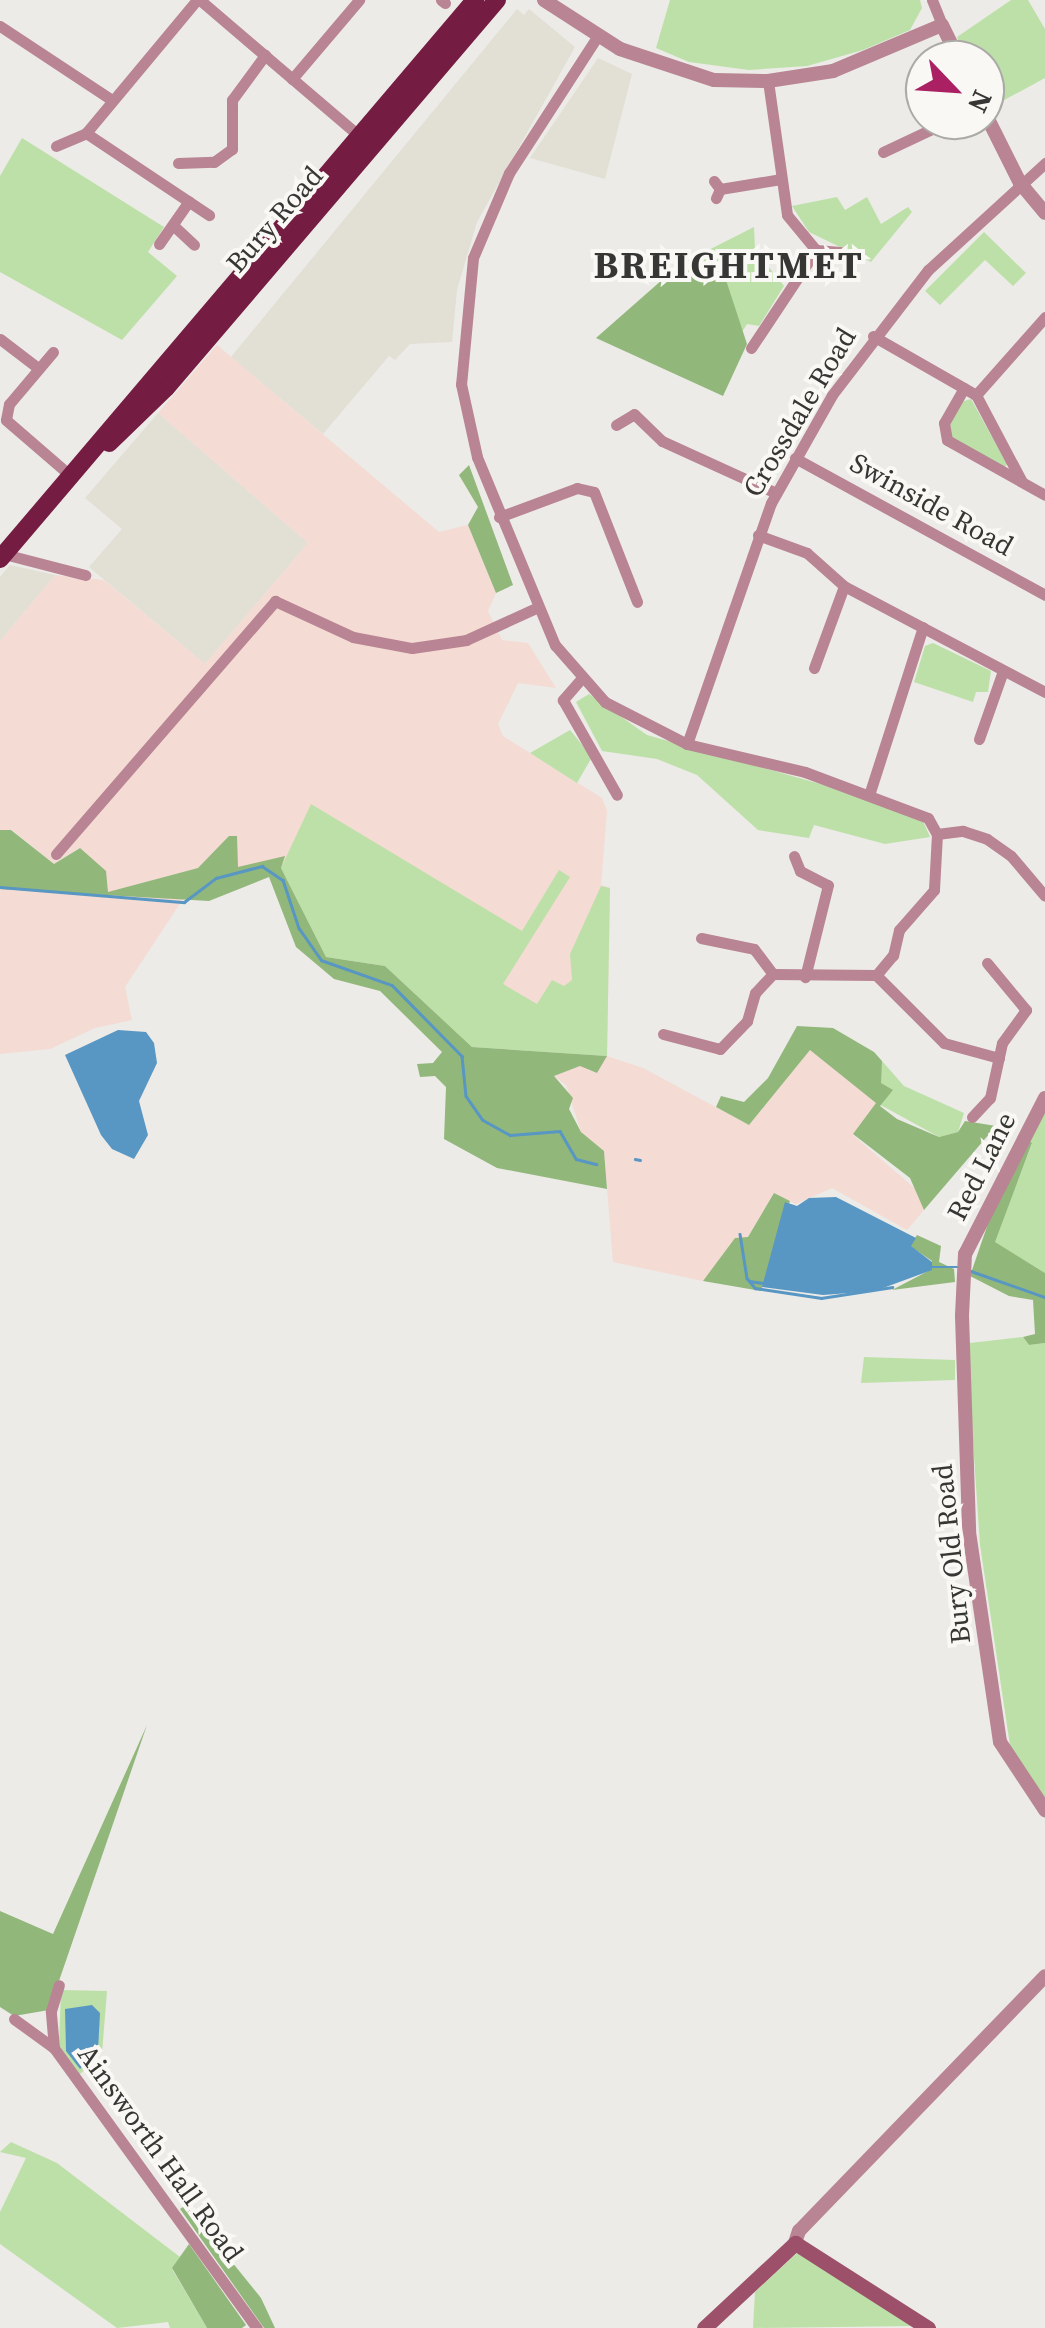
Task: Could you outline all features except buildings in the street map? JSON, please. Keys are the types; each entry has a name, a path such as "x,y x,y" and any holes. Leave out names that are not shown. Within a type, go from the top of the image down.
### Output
{"highway":[{"name":"Bury Road","path":"2,556 77,470 166,388 475,0"},
{"name":"Bury Road","path":"365,142 497,0"}],"main road":[{"path":"704,2328 795,2243 928,2328"}],"street":[{"path":"65,146 86,132 199,0 365,142"},
{"path":"932,0 949,40"},
{"path":"292,79 356,1"},
{"path":"548,3 597,37 678,73 768,81 856,64 942,25"},
{"path":"0,26 112,100"},
{"path":"597,37 509,173 469,277 461,384 498,518 536,608 581,680 626,717 687,744 870,792 915,808 938,834 934,890 899,930 893,955 876,975"},
{"path":"181,168 214,162 237,152 232,100 265,55"},
{"path":"768,81 787,215 816,250 840,252"},
{"path":"86,132 209,214"},
{"path":"884,153 910,140"},
{"path":"998,140 1020,183 1045,214"},
{"name":"Crossdale Road","path":"687,744 758,535 795,458 873,336 928,270 1045,163"},
{"path":"717,189 781,179"},
{"path":"159,244 189,202"},
{"path":"174,227 194,245"},
{"path":"753,340 816,250"},
{"path":"976,396 1042,325"},
{"path":"873,336 976,396 1022,482"},
{"path":"0,339 38,368"},
{"path":"53,352 9,404 3,421 77,470"},
{"path":"964,388 944,423 947,440 1045,494"},
{"path":"616,425 634,414 662,441 776,492"},
{"name":"Swinside Road","path":"795,458 1045,595"},
{"path":"498,518 589,489 600,498 630,565 637,602"},
{"path":"758,535 812,556 844,586 1045,692"},
{"path":"2,556 85,575"},
{"path":"814,668 844,586"},
{"path":"56,854 275,602 353,637 412,648 466,640 536,608"},
{"path":"870,792 923,628"},
{"path":"979,739 985,702 1003,671"},
{"path":"581,680 563,700 617,794"},
{"path":"938,834 963,831 987,839 1012,856 1045,896"},
{"path":"792,855 800,871 832,883 819,903 805,976"},
{"path":"698,937 754,949 773,974 876,975 944,1042 999,1058"},
{"path":"972,1117 990,1098 999,1058 1024,1018 1026,1002 1010,994 985,962"},
{"path":"662,1033 720,1050 746,1021 756,993 773,974"},
{"name":"Red Lane","path":"964,1258 1045,1098"},
{"name":"Bury Old Road","path":"964,1258 969,1532 1000,1742 1045,1810"},
{"path":"795,2243 799,2231 1045,1976"},
{"path":"54,2048 51,2011 58,1985"},
{"name":"Ainsworth Hall Road","path":"14,2019 54,2048 257,2328"}],"shaded area":[{"path":"517,9 524,15 529,9 575,47 477,222 457,290 452,342 410,344 395,360 389,356 323,434 231,357"},
{"path":"598,58 632,74 605,179 530,158"},
{"path":"217,345 439,532 468,525 496,593 488,611 502,640 528,643 556,688 518,683 498,724 503,736 602,798 607,811 601,885 610,888 607,1056 643,1068 749,1125 810,1049 877,1103 853,1135 919,1192 924,1210 907,1230 832,1188 796,1204 774,1193 748,1237 735,1239 703,1281 613,1262 604,1151 581,1132 566,1085 554,1076 580,1066 597,1073 606,1056 281,868 238,867 236,836 198,868 109,892 183,899 125,987 132,1020 95,1028 50,1049 0,1054 0,889 108,892 79,848 54,864 12,830 0,830 0,641 55,575 104,580 205,664 308,543 158,413"},
{"path":"158,413 308,543 205,664 89,567 122,529 85,498"},
{"path":"10,565 55,575 0,641 0,577"}],"green space":[{"path":"670,0 920,0 922,8 910,30 863,50 807,66 749,70 689,62 656,48"},
{"path":"1011,0 1028,0 1045,29 1045,78 1005,100 1005,40 957,37"},
{"path":"22,138 164,227 148,252 177,276 122,340 0,272 0,176"},
{"path":"837,197 845,210 867,197 881,224 908,207 912,212 871,262 809,232 792,206"},
{"path":"754,227 755,250 784,286 759,326 747,324 740,335 725,277 679,265"},
{"path":"984,232 1026,273 1013,286 985,260 940,305 925,291"},
{"path":"679,265 725,277 747,344 723,396 596,338"},
{"path":"971,399 1007,464 1005,467 953,439 948,427 961,402"},
{"path":"469,465 513,585 496,593 468,525 478,507 459,475"},
{"path":"933,643 991,671 988,692 976,692 973,702 914,682 925,646"},
{"path":"589,694 647,735 870,798 923,821 930,837 885,844 814,825 809,838 758,830 697,775 657,759 602,751 576,702"},
{"path":"570,730 592,757 577,783 530,753"},
{"path":"311,804 522,931 559,870 570,877 503,984 537,1004 552,980 564,986 572,980 570,954 601,886 610,888 607,1056 472,1047 385,966 326,957 281,868"},
{"path":"0,830 11,830 54,864 80,848 106,871 108,892 198,868 229,836 237,836 238,867 285,856 281,868 326,957 385,966 472,1047 607,1056 597,1073 580,1066 554,1076 573,1098 569,1109 581,1132 604,1151 607,1189 497,1168 444,1139 446,1087 435,1076 420,1077 417,1064 433,1063 442,1052 380,991 334,979 296,947 269,877 209,901 0,889"},
{"path":"797,1026 833,1028 874,1052 882,1061 881,1083 893,1090 880,1106 897,1119 939,1137 958,1132 965,1121 996,1126 924,1210 910,1178 853,1134 876,1103 810,1050 749,1125 716,1107 721,1096 744,1102 768,1078"},
{"path":"882,1061 904,1086 964,1113 958,1132 939,1137 877,1103"},
{"path":"1045,1108 1045,1273 994,1242 1032,1144 1027,1140"},
{"path":"1027,1140 1032,1143 995,1242 1045,1273 1045,1343 1029,1345 1023,1337 1035,1334 1033,1300 1009,1296 970,1276 993,1209"},
{"path":"774,1193 790,1201 761,1291 703,1281 735,1238 748,1237"},
{"path":"917,1235 941,1246 939,1262 954,1269 955,1282 892,1290 932,1269 932,1261 910,1246"},
{"path":"1023,1337 1029,1345 1045,1343 1045,1797 1011,1752 980,1545 969,1382 970,1343"},
{"path":"864,1357 955,1360 955,1380 861,1383"},
{"path":"147,1725 49,2010 14,2016 0,2007 0,1911 53,1934"},
{"path":"61,1990 107,1991 102,2053 78,2076 59,2045"},
{"path":"11,2142 57,2163 180,2257 172,2269 207,2328 170,2328 168,2322 117,2328 0,2244 0,2212 26,2158 0,2152"},
{"path":"186,2205 261,2298 275,2328 264,2328 180,2209"},
{"path":"189,2244 246,2325 242,2328 207,2328 172,2268"},
{"path":"797,2253 913,2326 753,2328 755,2292"}],"water":[{"path":"118,1030 146,1032 154,1043 157,1063 139,1101 148,1135 134,1159 112,1149 101,1135 65,1055"},
{"path":"836,1197 916,1238 911,1246 932,1262 932,1270 875,1291 823,1295 762,1287 785,1202 797,1206 809,1198"},
{"path":"92,2005 100,2013 98,2051 80,2069 66,2051 65,2009"}],"waterway":[{"path":"0,887 184,902 216,878 262,866 283,880 299,928 321,960 392,985 462,1056 466,1096 483,1120 510,1135 560,1131 576,1159 596,1164"},
{"path":"635,1159 640,1160"},
{"path":"740,1234 747,1278 755,1288 821,1298 892,1287"},
{"path":"932,1267 959,1267"},
{"path":"971,1271 1045,1297"},
{"path":"749,1281 763,1283"}],"district":[{"name":"BREIGHTMET","path":"729,266"}]}
